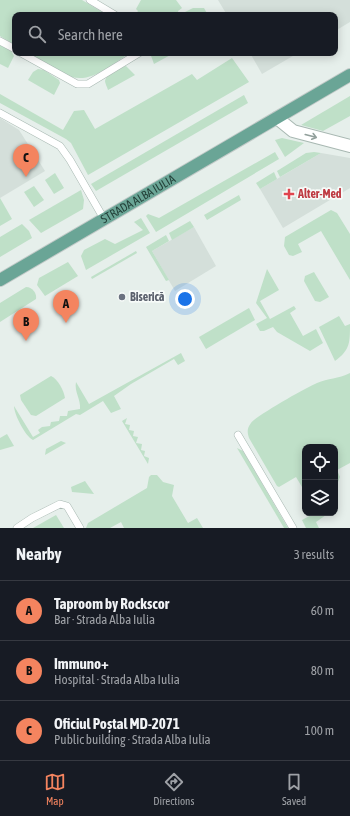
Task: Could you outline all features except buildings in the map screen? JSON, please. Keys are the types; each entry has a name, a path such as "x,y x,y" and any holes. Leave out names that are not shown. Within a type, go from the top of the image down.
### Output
{"main road":[{"name":"STRADA ALBA IULIA","path":"0,280 350,75"}],"street":[{"path":"277,118 293,131 350,146"}],"lane":[{"path":"90,0 110,12"},
{"path":"0,40 12,47"},
{"path":"27,56 77,84 88,84 133,56"},
{"path":"0,113 60,146 104,219"},
{"path":"238,434 293,528"},
{"path":"17,528 32,518 60,504 67,506 80,528"}],"shaded area":[{"path":"218,0 350,0 350,22 338,29 338,12 225,12"},
{"path":"252,56 293,56 262,74"},
{"path":"0,118 19,130 45,171 0,198"},
{"path":"321,153 350,158 350,188 283,228 260,189"},
{"path":"194,227 216,266 175,291 152,251"}],"green space":[{"path":"0,0 82,0 102,12 12,12 12,43 0,36"},
{"path":"141,0 176,0 182,8 178,12 137,12 136,9"},
{"path":"193,8 204,8 206,12 185,12"},
{"path":"0,45 11,51 12,56 14,56 8,68 0,64"},
{"path":"34,56 126,56 95,75 80,78 61,73"},
{"path":"151,56 169,56 154,64"},
{"path":"232,58 249,82 88,175 71,143 0,103 0,94 63,130 74,111 84,110 95,129 192,74 197,80"},
{"path":"126,66 135,75 108,90 105,82 106,78 114,71"},
{"path":"38,69 44,70 59,80 60,83 54,95 28,80 33,72"},
{"path":"244,95 248,103 96,191 91,184"},
{"path":"350,96 350,116 323,131 301,125"},
{"path":"282,138 304,143 285,157 275,140"},
{"path":"275,152 279,159 156,232 146,216 148,214 159,218"},
{"path":"306,153 321,153 280,177 277,171"},
{"path":"274,172 277,179 260,189 256,183"},
{"path":"55,173 64,188 54,194 45,180"},
{"path":"34,186 44,200 34,207 24,192"},
{"path":"81,190 84,200 83,209 41,233 29,220"},
{"path":"239,195 241,200 207,220 204,215"},
{"path":"0,198 12,219 0,226"},
{"path":"331,210 337,213 350,234 350,280 321,231 298,244 302,252 293,256 289,255 284,246 285,237"},
{"path":"141,218 150,233 86,270 81,256 84,250 105,239 115,244 143,230 134,222"},
{"path":"190,221 194,227 172,240 169,233"},
{"path":"22,224 29,231 32,238 0,257 0,237"},
{"path":"166,235 169,241 152,251 169,280 166,281 146,247"},
{"path":"136,251 137,253 92,279 91,277"},
{"path":"68,262 78,276 45,296 37,285 39,278"},
{"path":"267,269 279,290 260,301 270,319 294,306 296,309 290,313 303,336 316,329 323,343 310,351 277,332 273,327 260,331 256,324 267,318 256,303"},
{"path":"314,272 329,297 320,302 315,301 304,281 305,276"},
{"path":"26,287 31,288 34,291 36,299 0,322 0,303"},
{"path":"249,308 255,320 206,349 199,337"},
{"path":"339,316 345,326 350,324 350,336 348,346 344,353 335,361 319,327"},
{"path":"181,353 185,361 178,365 174,359 131,384 114,396 121,409 111,413 103,401 80,415 76,414 33,440 23,430 14,410 14,406 33,437 40,433 38,430 42,427 50,426 51,422 59,421 60,416 67,416 68,411 80,409 76,382 89,404"},
{"path":"350,373 350,463 338,469 338,444 302,444 302,487 296,477 279,487 277,486 249,438 248,430 251,423 271,408 311,386 321,381"},
{"path":"51,376 60,386 65,398 36,416 31,415 21,400 20,395"},
{"path":"127,418 125,424 130,425 129,430 134,431 133,436 138,437 136,443 142,444 141,450 145,451 144,456 149,458 148,464 122,421"},
{"path":"7,434 14,446 0,450 0,438"},
{"path":"61,441 66,443 45,455 46,449"},
{"path":"237,448 243,451 288,528 284,528"},
{"path":"151,475 157,475 163,482 174,485 172,496 188,523 197,518 203,528 124,528 121,522 110,528 86,528 88,523 147,488 149,477"},
{"path":"85,481 94,494 72,492 71,487"},
{"path":"56,515 64,528 33,528"},
{"path":"309,516 325,516 316,522 319,528 306,528 302,520"}],"place":[{"name":"Oficiul Poștal MD-2071","path":"26,177"},
{"name":"Alter-Med","path":"289,194"},
{"name":"Biserică","path":"122,297"},
{"name":"Taproom by Rockscor","path":"66,323"},
{"name":"Immuno+","path":"26,341"}]}
